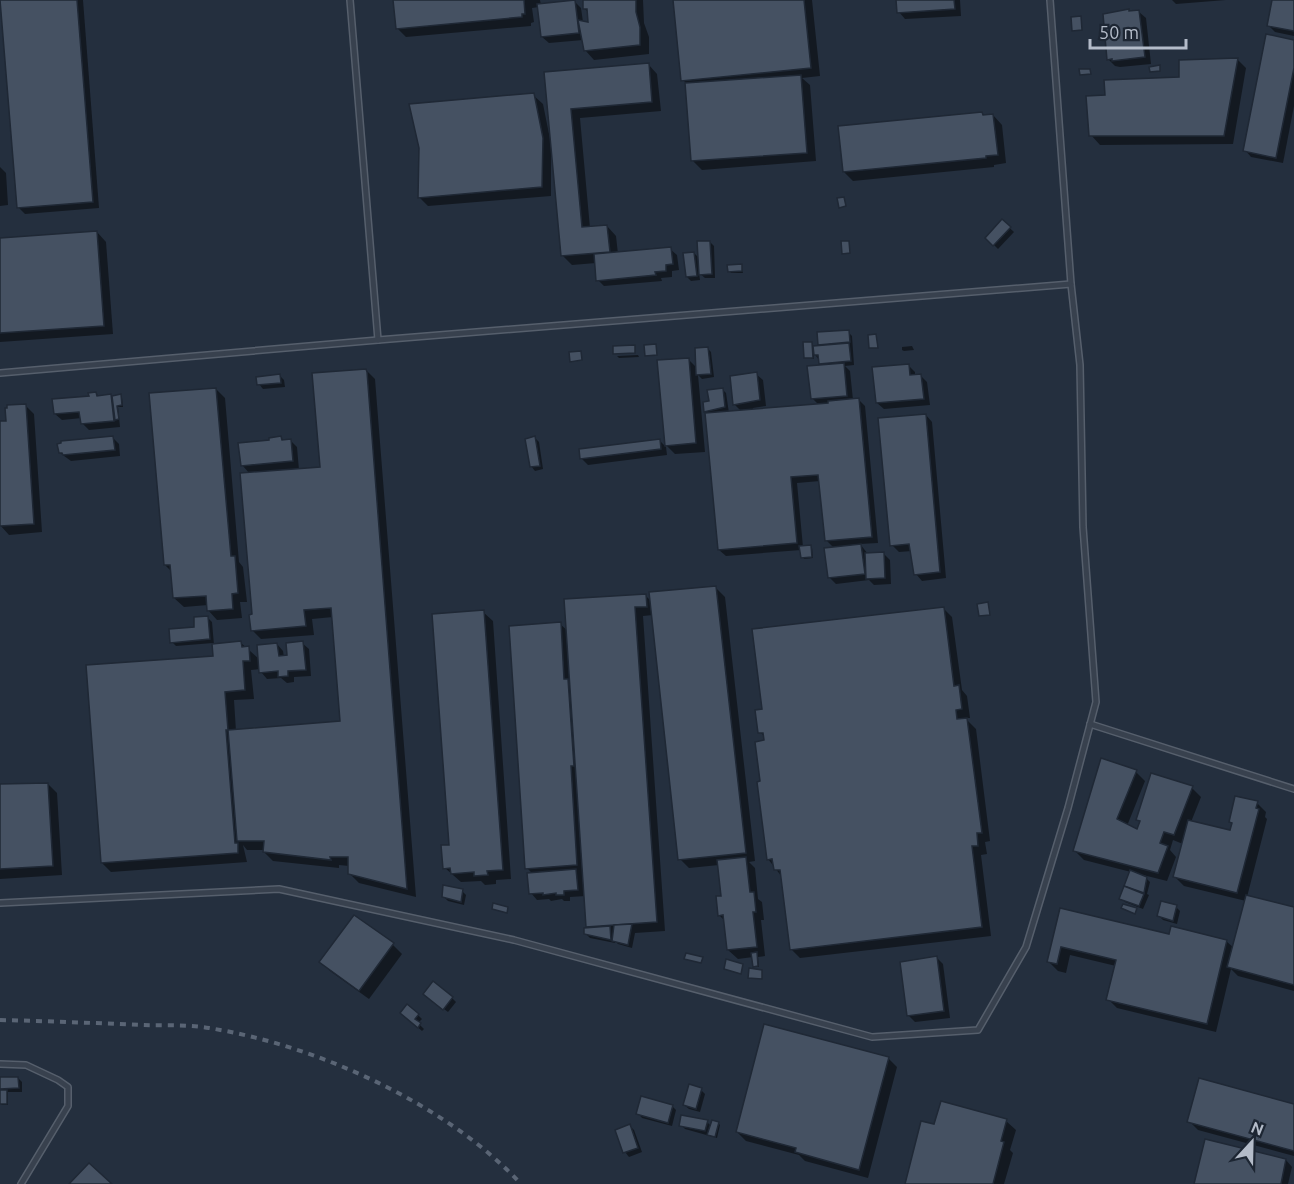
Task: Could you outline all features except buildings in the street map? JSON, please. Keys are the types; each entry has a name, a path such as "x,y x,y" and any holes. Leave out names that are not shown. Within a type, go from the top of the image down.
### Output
{"lane":[{"path":"350,0 378,340"},
{"path":"0,903 279,889 514,940 872,1036 978,1030 1026,947 1068,808 1096,702 1083,527 1080,364 1071,284 1050,0"},
{"path":"0,373 1071,284"},
{"path":"1090,724 1294,789"},
{"path":"0,1064 26,1065 68,1087 68,1106 21,1184"}],"railway":[{"path":"0,1020 201,1027 250,1036 292,1048 377,1082 418,1104 456,1128 491,1155 521,1184"}]}
